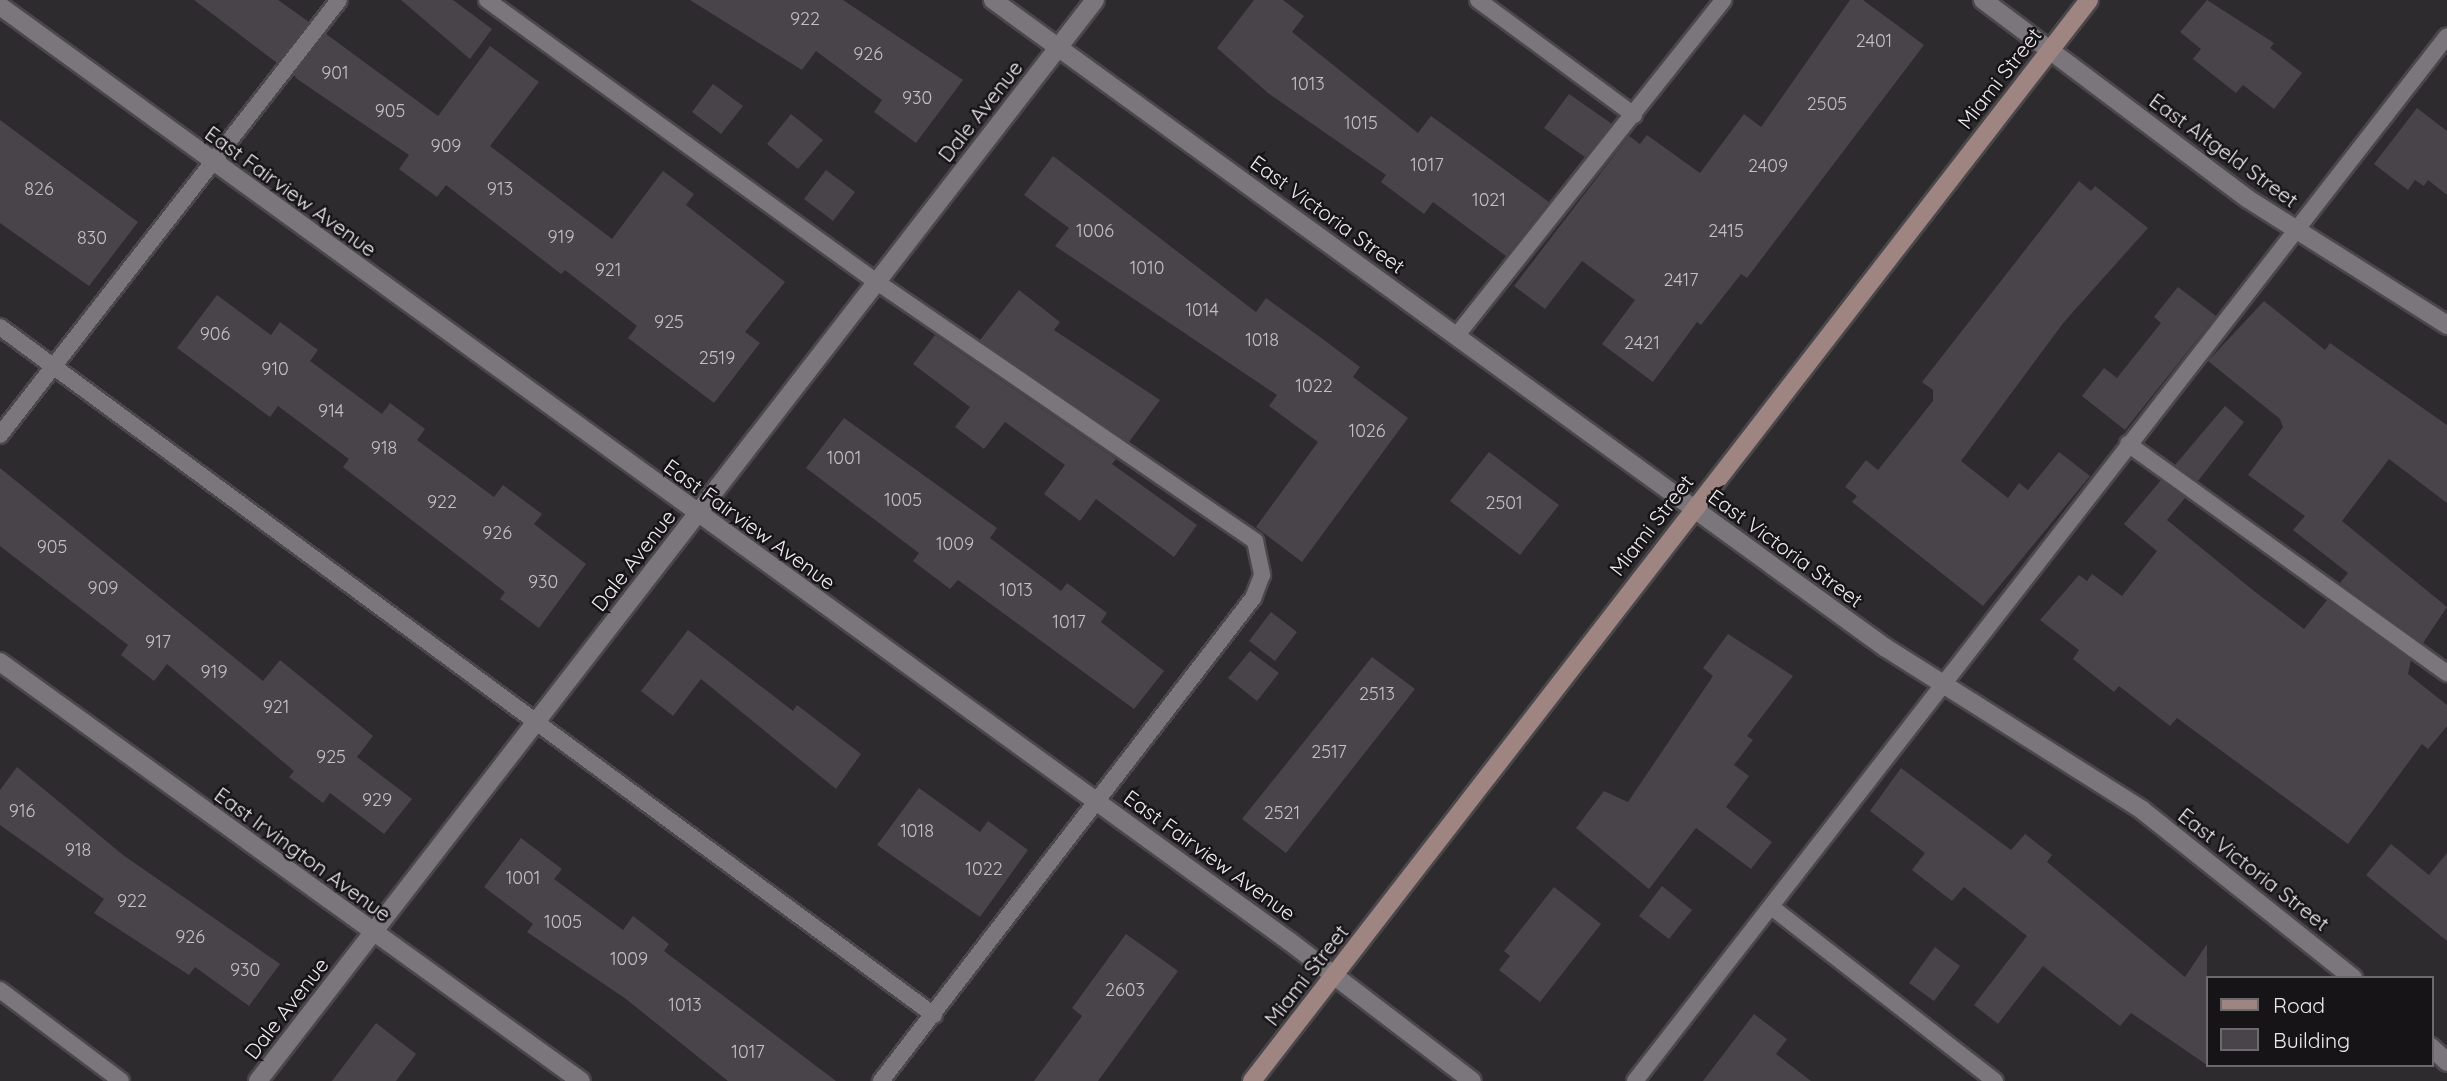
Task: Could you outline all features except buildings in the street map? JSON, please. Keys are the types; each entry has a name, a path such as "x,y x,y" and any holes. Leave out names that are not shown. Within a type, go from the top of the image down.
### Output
{"street":[{"name":"East Victoria Street","path":"993,0 1692,508 1944,685 2142,810 2350,976"},
{"name":"Dale Avenue","path":"258,1081 1095,0"},
{"name":"East Altgeld Street","path":"1983,0 2296,230 2447,324"},
{"name":"Miami Street","path":"1252,1081 1692,508 2089,0"},
{"name":"East Fairview Avenue","path":"0,6 697,514 1093,798 1334,975 1472,1081"},
{"name":"East Irvington Avenue","path":"0,662 580,1081"},
{"path":"2433,1049 2447,1062"}],"lane":[{"path":"0,435 339,0"},
{"path":"487,0 877,282 1255,541 1262,575 1253,598 1093,798 934,1015 881,1081"},
{"path":"1478,0 1633,115"},
{"path":"1457,335 1723,0"},
{"path":"1635,1081 1774,909 2128,444 2447,36"},
{"path":"0,327 535,724 934,1015"},
{"path":"2128,444 2447,673"},
{"path":"1774,909 1995,1081"},
{"path":"0,990 121,1081"}]}
